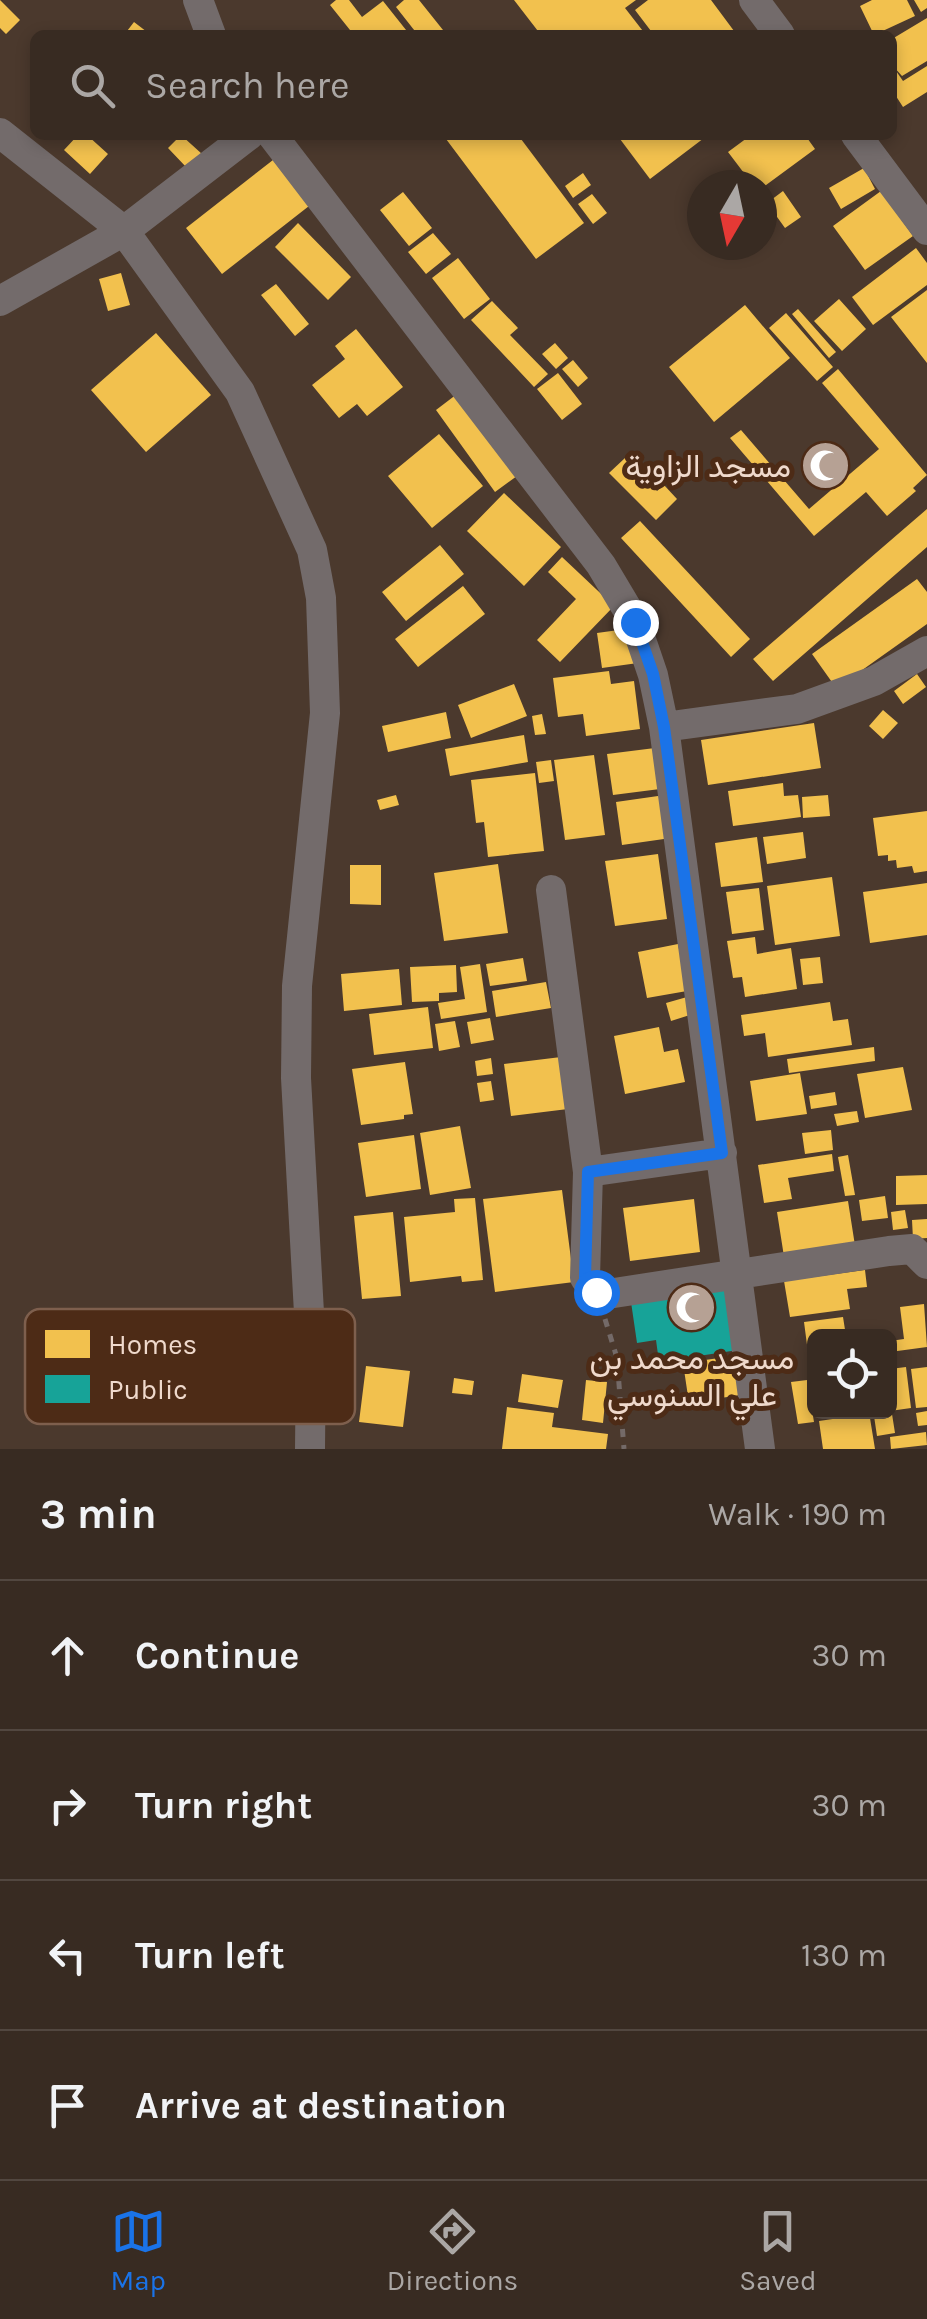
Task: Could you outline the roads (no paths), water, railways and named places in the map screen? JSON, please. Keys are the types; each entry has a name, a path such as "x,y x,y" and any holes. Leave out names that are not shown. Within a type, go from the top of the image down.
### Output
{"street":[{"path":"198,0 209,30"},
{"path":"754,0 776,30"},
{"path":"0,133 124,231 240,392 312,550 322,598 325,713 297,986 296,1041 309,1309"},
{"path":"0,300 124,231 242,140"},
{"path":"276,140 602,564 635,622 653,674 664,727 760,1449"},
{"path":"860,140 927,230"},
{"path":"664,727 797,708 874,681 927,651"},
{"path":"551,890 588,1172 585,1278 596,1292 912,1249 927,1264"},
{"path":"588,1172 722,1153"},
{"path":"310,1424 310,1449"}],"place":[{"name":"مسجد الزاوية","path":"826,466"},
{"name":"مسجد محمد بن علي السنوسي","path":"692,1308"}]}
